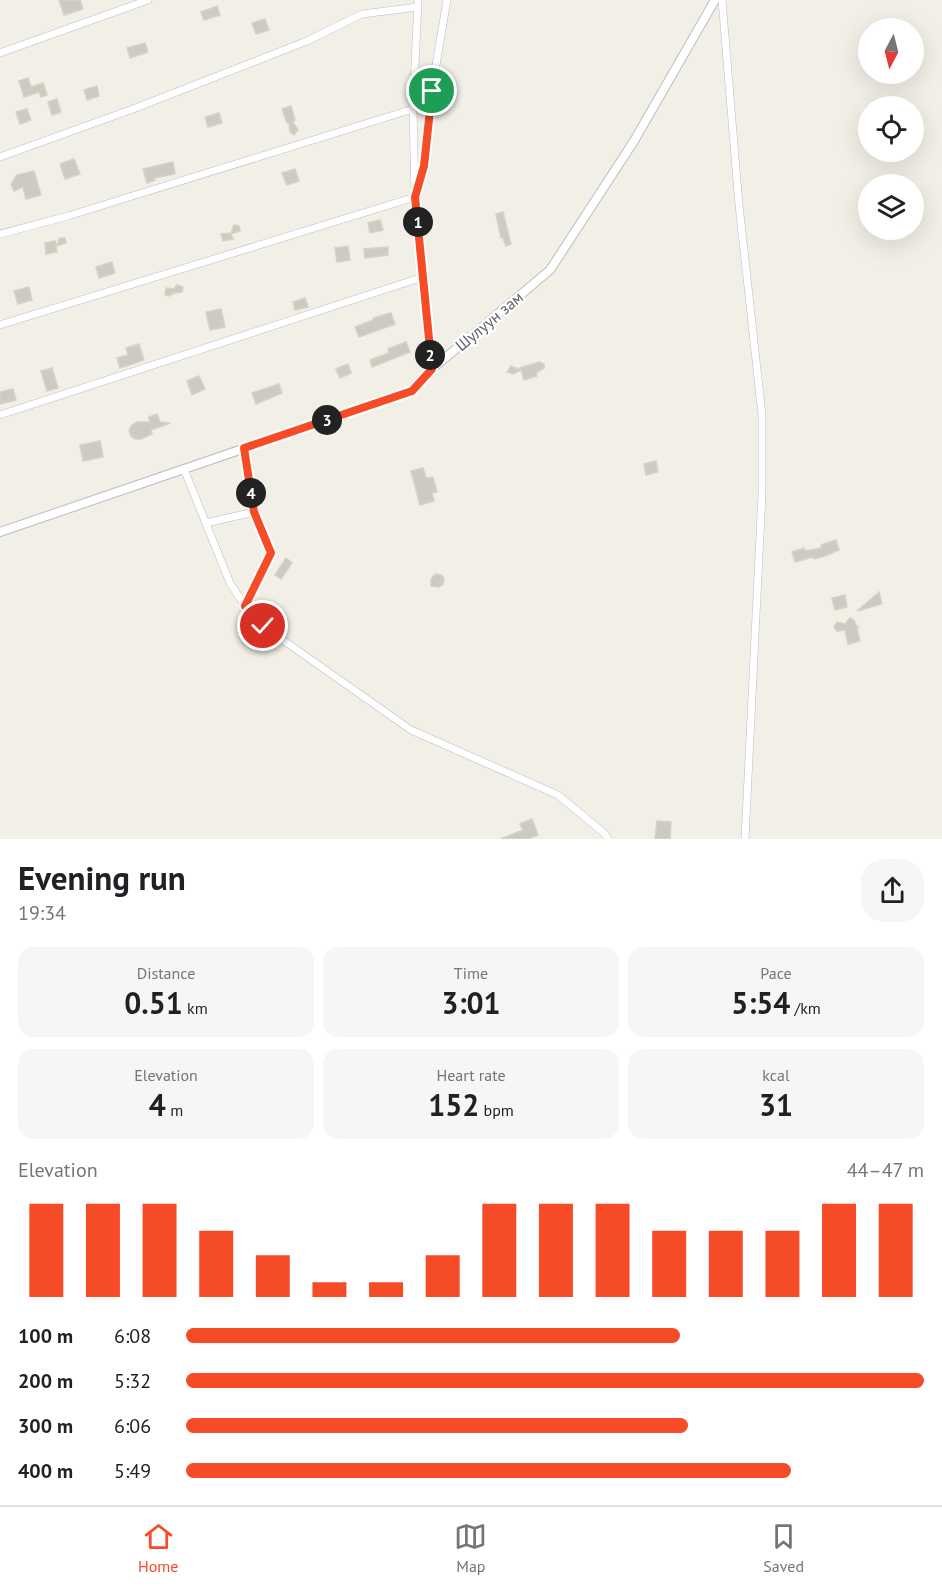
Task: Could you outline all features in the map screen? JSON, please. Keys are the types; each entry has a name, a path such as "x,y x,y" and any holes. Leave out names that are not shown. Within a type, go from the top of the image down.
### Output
{"street":[{"path":"0,53 147,0"},
{"path":"415,197 424,166 428,112 447,0"},
{"name":"Шулуун зам","path":"0,532 412,391 432,369 550,270 634,141 715,0"},
{"path":"722,0 739,205 762,415 761,506 745,839"},
{"path":"0,157 133,109 307,41 362,14 418,4 413,109 415,197 432,369"},
{"path":"0,234 68,216 413,109"},
{"path":"0,325 415,197"},
{"path":"0,415 423,277"},
{"path":"244,448 254,512 271,553 245,606"},
{"path":"184,469 230,584 263,626 411,730 558,795 604,833 608,839"},
{"path":"206,523 254,512"}],"building":[{"path":"59,0 80,0 83,9 64,15"},
{"path":"217,6 220,15 204,20 201,12"},
{"path":"265,19 269,30 256,34 252,23"},
{"path":"145,43 148,52 130,58 127,48"},
{"path":"28,78 31,87 43,83 47,95 41,97 39,92 24,97 19,81"},
{"path":"97,86 99,96 87,100 84,90"},
{"path":"57,99 61,112 52,115 48,102"},
{"path":"291,106 295,120 292,121 298,130 294,135 290,132 289,122 287,123 282,109"},
{"path":"27,109 31,120 20,124 16,112"},
{"path":"219,113 222,123 208,127 205,117"},
{"path":"74,159 80,174 65,179 60,164"},
{"path":"173,162 175,174 154,178 155,180 147,183 143,169"},
{"path":"295,169 299,181 287,185 282,173"},
{"path":"34,171 41,195 26,199 23,187 14,191 11,184 17,175"},
{"path":"503,212 511,244 506,246 501,238 496,214"},
{"path":"380,220 383,230 370,233 368,223"},
{"path":"234,225 239,226 240,231 231,234 233,239 223,241 221,234 231,233"},
{"path":"60,238 65,238 66,243 56,246"},
{"path":"55,241 57,252 46,254 45,243"},
{"path":"348,246 350,260 337,262 335,248"},
{"path":"388,247 388,255 365,258 364,249"},
{"path":"112,262 115,273 99,278 96,267"},
{"path":"177,285 183,287 182,292 165,295 166,288 174,289"},
{"path":"29,287 32,300 18,304 14,291"},
{"path":"305,298 308,307 295,310 293,302"},
{"path":"221,309 225,327 210,330 206,312"},
{"path":"391,313 395,324 359,337 355,327 373,318"},
{"path":"406,342 410,352 372,367 370,360 389,353 388,349"},
{"path":"139,344 144,360 120,368 117,358 128,355 126,348"},
{"path":"539,362 544,364 544,368 536,373 537,376 524,380 520,368"},
{"path":"348,364 351,373 340,378 336,369"},
{"path":"511,366 521,370 513,374 507,372"},
{"path":"52,368 58,388 47,391 41,371"},
{"path":"199,376 205,389 192,395 187,381"},
{"path":"279,384 282,393 256,404 252,393"},
{"path":"13,389 16,400 0,404 0,392"},
{"path":"157,414 160,422 170,423 151,430 152,434 141,439 131,436 129,430 132,425 137,422 150,422 149,417"},
{"path":"100,441 103,457 83,461 80,445"},
{"path":"656,461 658,472 646,475 644,464"},
{"path":"423,468 426,478 433,477 437,492 432,493 434,501 420,505 411,471"},
{"path":"836,540 839,550 822,557 795,562 792,552 804,548 805,551 822,548 821,545"},
{"path":"286,558 292,563 281,579 275,575"},
{"path":"435,574 444,578 443,584 439,587 431,586 431,579"},
{"path":"879,592 882,604 857,611"},
{"path":"845,595 847,607 835,610 832,598"},
{"path":"850,618 854,620 857,627 860,627 857,628 860,641 848,644 845,630 837,631 834,627 837,622 845,624"},
{"path":"532,819 538,835 528,839 501,839 523,830 520,824"},
{"path":"657,821 671,822 670,839 655,839"}],"route":[{"path":"263,626 245,606 271,553 254,512 244,448 412,391 432,369 415,197 422,179 432,91"}]}
